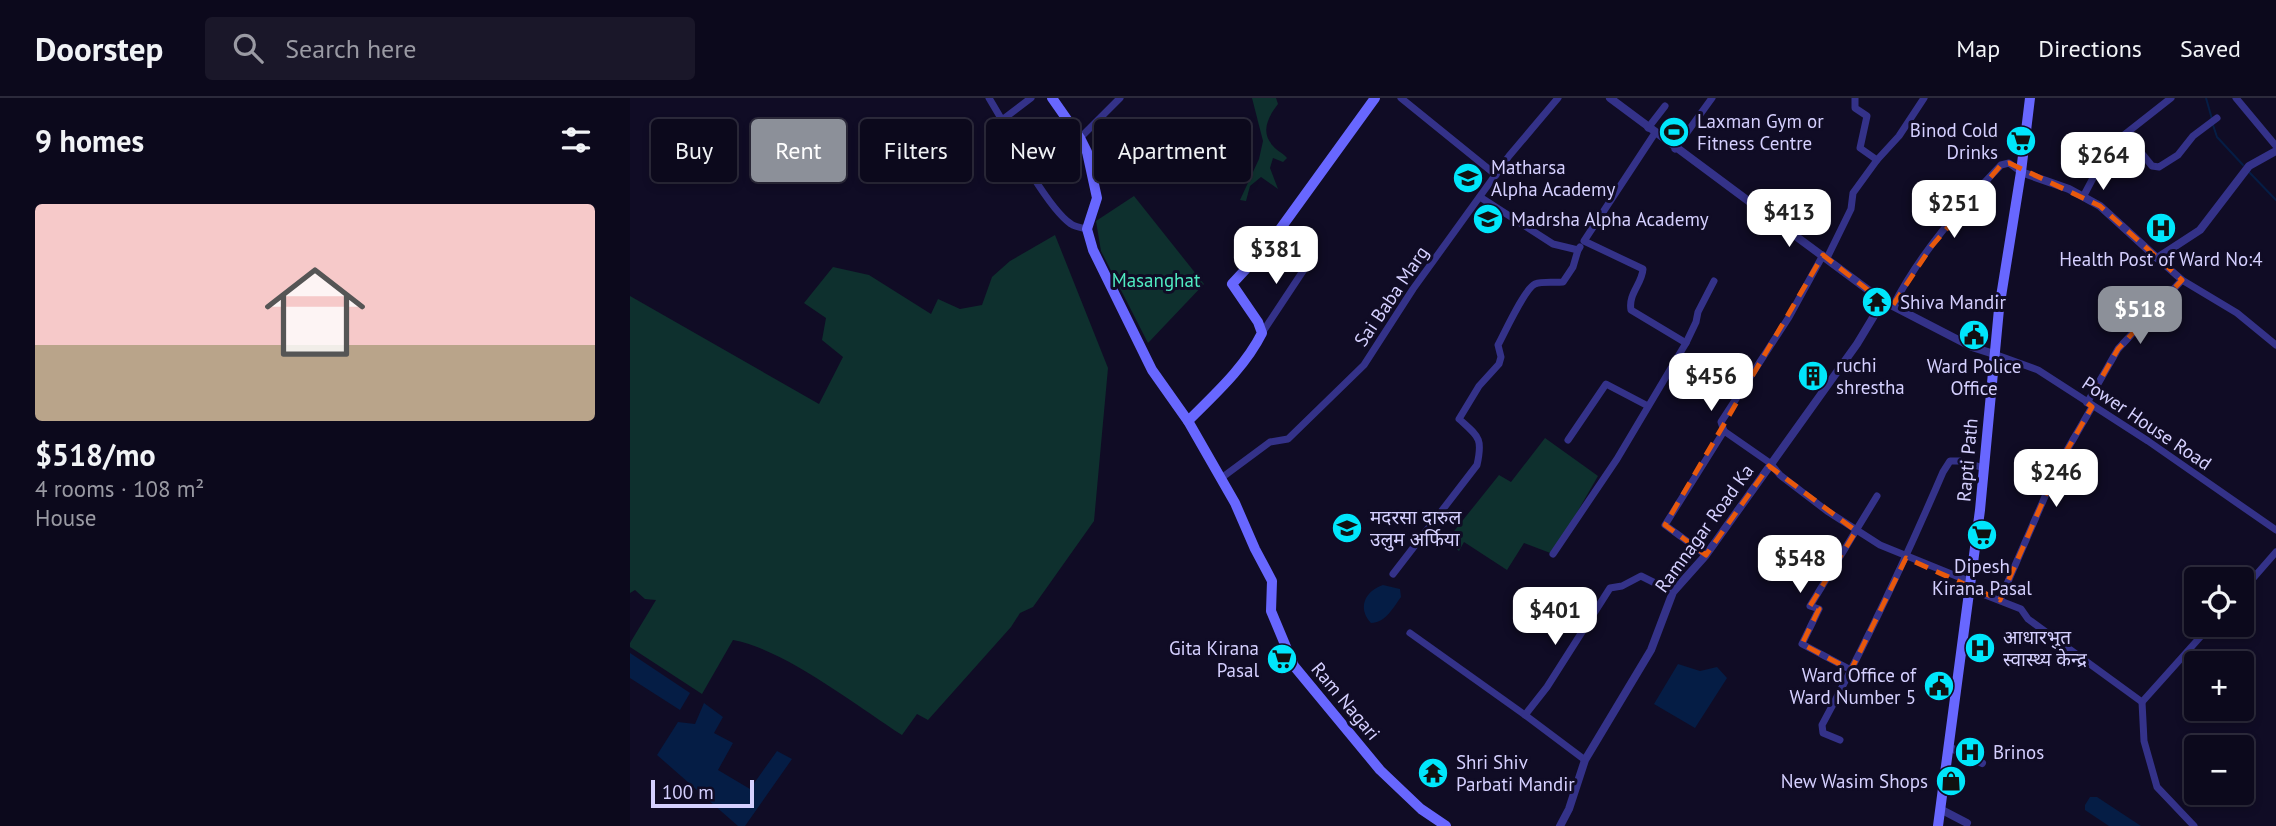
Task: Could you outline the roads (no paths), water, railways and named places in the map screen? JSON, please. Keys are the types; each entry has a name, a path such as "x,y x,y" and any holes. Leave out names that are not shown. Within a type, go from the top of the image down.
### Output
{"main road":[{"path":"1052,98 1067,119"},
{"path":"1188,421 1254,349 1262,333 1258,322 1232,284 1270,243 1376,98"},
{"name":"Rapti Path","path":"1938,826 1984,468 2000,297 2021,172 2030,98"},
{"path":"1080,138 1087,152 1097,198 1087,229"},
{"name":"Ram Nagari","path":"1087,229 1093,250 1152,370 1188,421 1235,503 1272,581 1271,611 1294,666 1380,770 1421,809 1446,826"}],"street":[{"path":"989,98 1001,119"},
{"path":"1003,119 1031,98"},
{"path":"1080,138 1120,98"},
{"path":"1401,98 1496,175"},
{"name":"Sai Baba Marg","path":"1220,480 1270,442 1288,439 1364,365 1413,289 1509,156 1558,98"},
{"path":"1610,98 1675,149 1825,256 1883,301 1972,347 1994,354"},
{"path":"1675,149 1712,98"},
{"path":"1855,98 1856,108 1867,116 1860,148 1877,160"},
{"path":"1924,98 1899,136 1853,193 1851,209 1825,256 1721,422 1724,430 1856,531 1906,558 2021,609 2028,619 2142,702"},
{"path":"2083,197 2110,146 2171,98"},
{"path":"2236,98 2276,146"},
{"path":"1393,574 1477,465 1482,446 1478,435 1459,419 1479,386 1499,364 1501,357 1498,345 1518,309 1535,284 1563,282 1573,267 1578,250 1665,106"},
{"path":"2126,134 2152,166 2159,167 2178,155 2208,122 2217,118"},
{"path":"2157,258 2200,230 2238,177 2249,166 2276,152"},
{"path":"1893,306 1906,280 1975,192 2001,165 2009,163 2021,172 2061,185 2100,206 2182,280 2237,313 2276,345"},
{"path":"1039,182 1072,225 1087,229"},
{"path":"1480,197 1553,244 1578,250"},
{"path":"1584,241 1643,269 1629,301 1630,310 1686,343"},
{"path":"1262,333 1305,268 1270,243"},
{"path":"2000,600 2060,461 2118,349 2182,280"},
{"path":"1552,554 1617,459 1686,343 1714,281"},
{"name":"Ramnagar Road Ka","path":"1560,826 1569,809 1585,760 1651,650 1673,592 1706,555 1857,344 1883,301"},
{"name":"Power House Road","path":"1994,354 2038,370 2148,441 2276,530"},
{"path":"1568,440 1606,384 1648,406"},
{"path":"1706,555 1665,525 1724,430"},
{"path":"1840,740 1823,733 1822,724 1906,558 1943,472 1950,461 1961,461 1984,468"},
{"path":"1851,670 1802,644 1819,609 1810,606 1877,496"},
{"path":"2254,577 2276,552"},
{"path":"1525,715 1547,687 1610,588 1622,586 1640,576 1673,592"},
{"path":"1410,633 1585,760"},
{"path":"2194,826 2157,787 2144,741 2142,702 2200,637"},
{"path":"1949,747 1982,763"},
{"path":"1940,809 1967,823"}],"water":[{"path":"1383,585 1400,589 1401,597 1385,618 1371,623 1364,612 1365,601 1372,591"},
{"path":"630,653 690,693 680,710 630,678"},
{"path":"1678,664 1700,671 1717,667 1727,678 1695,728 1654,704"},
{"path":"704,703 723,717 714,733 733,743 718,770 750,789 777,751 792,759 745,826 738,826 657,755 678,722 695,724"},
{"path":"2090,797 2097,797 2141,826 2109,826 2085,810"}],"waterway":[{"path":"2206,98 2212,119"},
{"path":"2213,125 2217,137 2243,165"},
{"path":"2249,172 2276,200"}],"place":[{"name":"Laxman Gym or Fitness Centre","path":"1674,132"},
{"name":"Binod Cold Drinks","path":"2021,141"},
{"name":"Matharsa Alpha Academy","path":"1468,178"},
{"name":"Madrsha Alpha Academy","path":"1488,219"},
{"name":"Health Post of Ward No:4","path":"2161,228"},
{"name":"Shiva Mandir","path":"1877,302"},
{"name":"Ward Police Office","path":"1974,335"},
{"name":"ruchi shrestha","path":"1813,376"},
{"name":"मदरसा दारुल उलुम अर्फिया","path":"1347,528"},
{"name":"Dipesh Kirana Pasal","path":"1982,535"},
{"name":"आधारभुत स्वास्थ्य केन्द्र","path":"1980,648"},
{"name":"Gita Kirana Pasal","path":"1282,659"},
{"name":"Ward Office of Ward Number 5","path":"1939,686"},
{"name":"Brinos","path":"1970,752"},
{"name":"Shri Shiv Parbati Mandir","path":"1433,773"},
{"name":"New Wasim Shops","path":"1951,781"}],"park label":[{"name":"Masanghat","path":"1156,280"}]}
